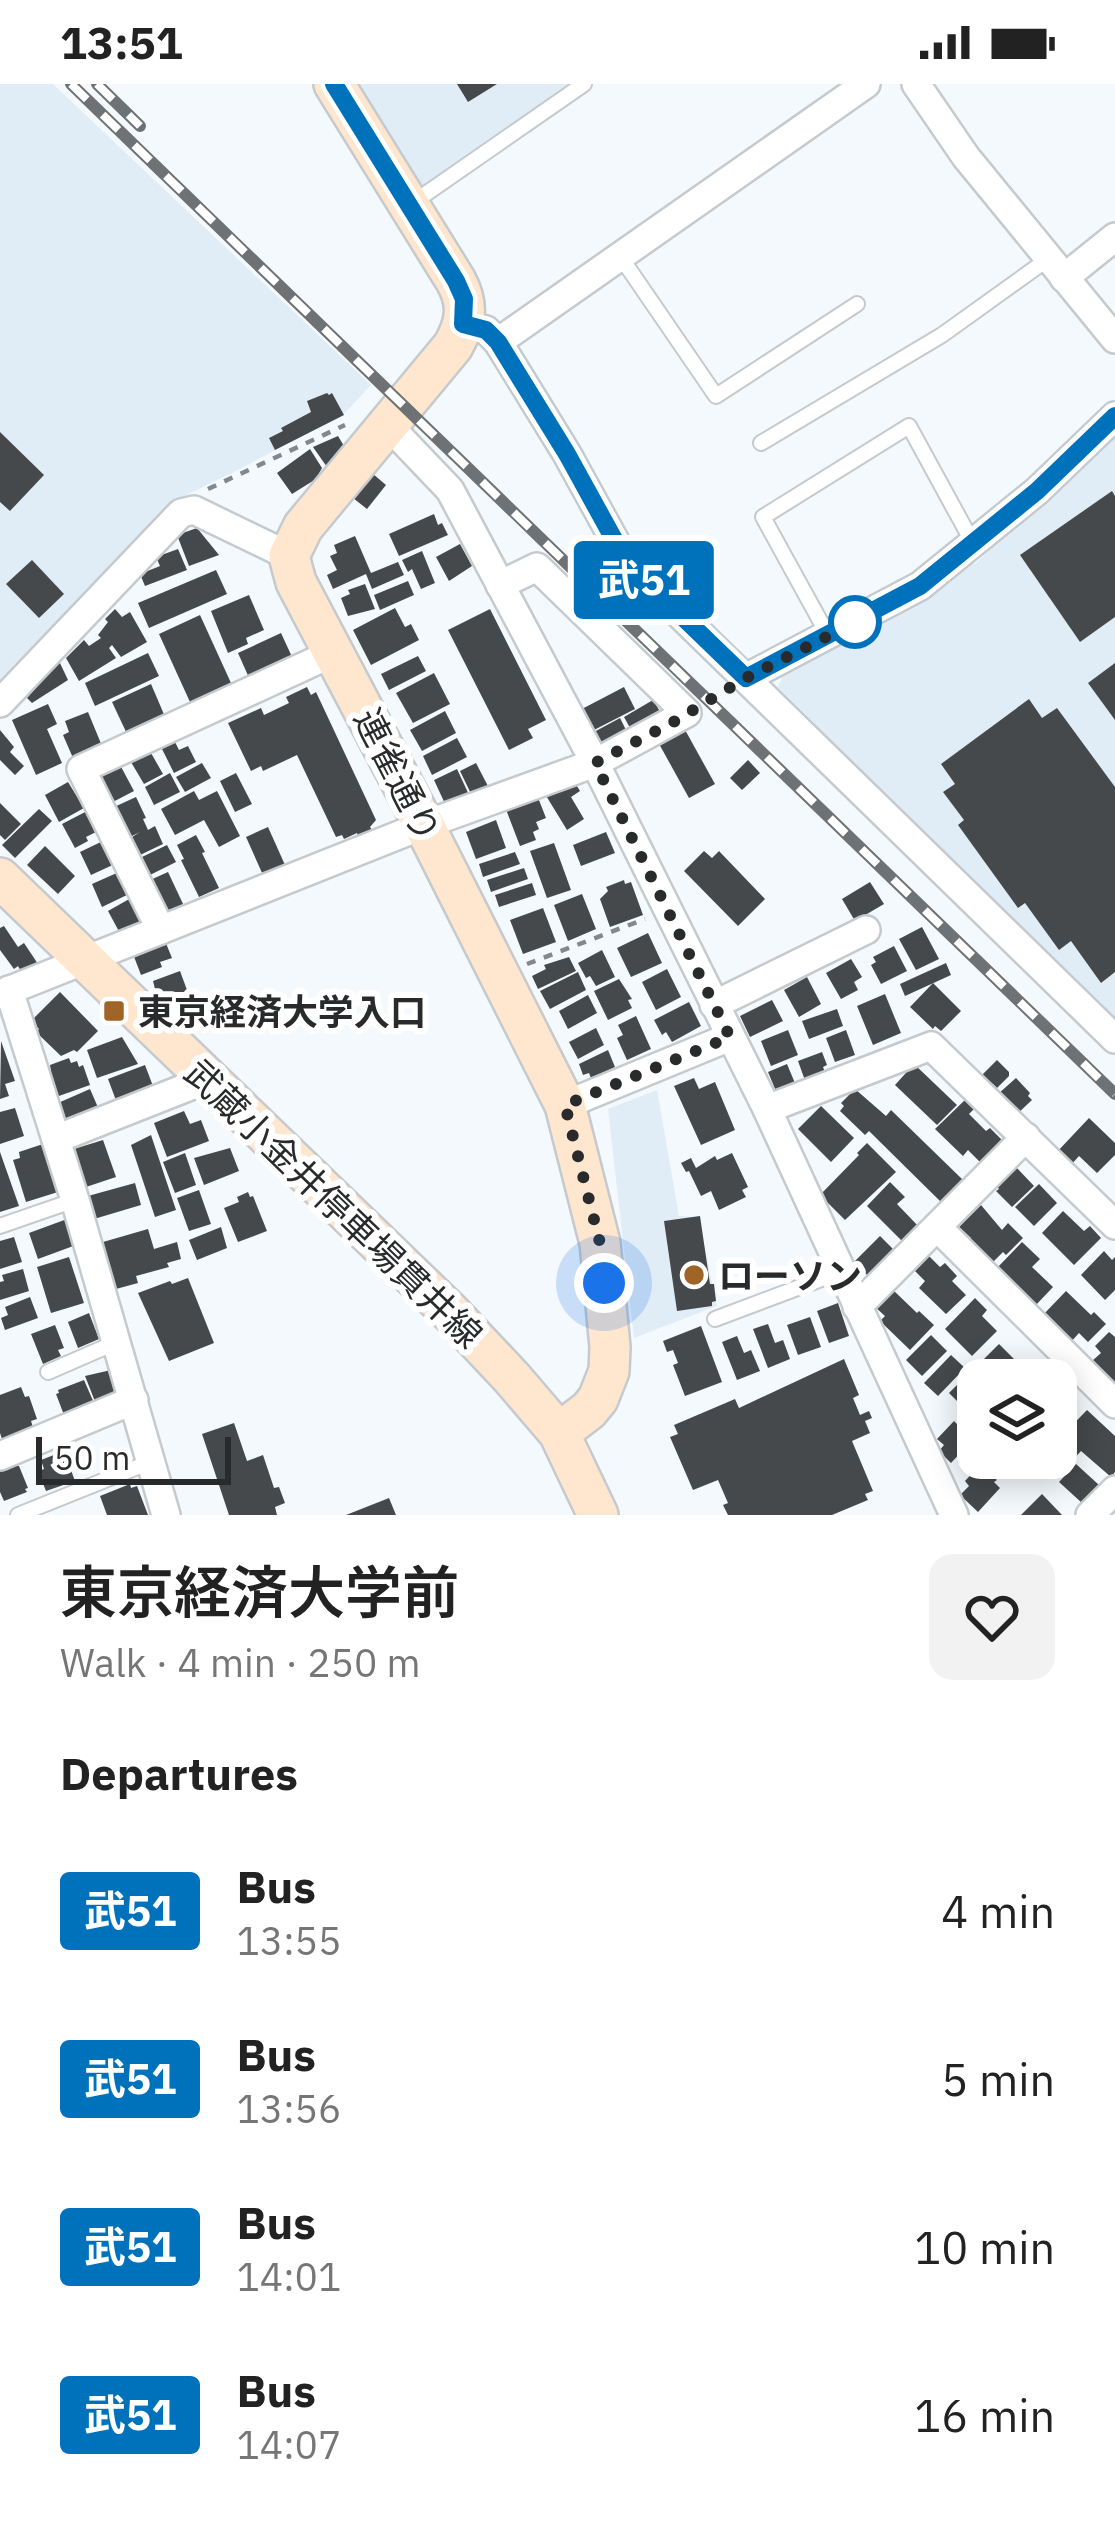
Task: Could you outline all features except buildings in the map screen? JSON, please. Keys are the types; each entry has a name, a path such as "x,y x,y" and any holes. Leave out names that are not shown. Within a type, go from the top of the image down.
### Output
{"main road":[{"path":"289,556 299,533 453,346 481,333 410,205 334,84"},
{"name":"連雀通り","path":"289,556 296,582 565,1105 600,1243 610,1347 609,1371 598,1400 559,1433"},
{"name":"武蔵小金井停車場貫井線","path":"0,878 449,1312 559,1433"},
{"path":"559,1433 598,1515"}],"street":[{"path":"866,84 620,256 481,333 567,454 627,563 1115,1039"},
{"path":"916,84 966,157 1115,338"},
{"path":"1056,269 1115,237"},
{"path":"746,678 920,586 1037,491 1115,416"},
{"path":"387,424 450,490 595,763 766,1109 954,1515"},
{"path":"0,703 181,513 194,510 289,556"},
{"path":"166,1515 75,1200 5,992 424,825 595,763 687,713 537,567 500,584"},
{"path":"161,930 81,769 335,652"},
{"path":"714,1004 866,930"},
{"path":"565,1105 730,1037"},
{"path":"766,1109 931,1046 1115,1225"},
{"path":"56,1139 208,1079"},
{"path":"856,1307 1026,1137"},
{"path":"937,1227 1115,1404"},
{"path":"0,1456 134,1400"},
{"path":"1090,1515 1115,1490"}],"lane":[{"path":"410,205 584,84"},
{"path":"620,256 716,396 857,304"},
{"path":"761,443 1056,269"},
{"path":"829,637 764,517 909,427 974,545"},
{"path":"0,1226 75,1200"},
{"path":"715,1319 840,1272"},
{"path":"48,1372 117,1342"},
{"path":"18,1515 150,1462"}],"path":[{"path":"194,510 194,496 359,418 368,424 387,424"},
{"path":"499,974 668,910"}],"shaded area":[{"path":"0,84 53,84 371,385 346,412 172,502 0,679"},
{"path":"353,84 572,84 420,190"},
{"path":"1115,429 1115,1022 778,687 784,672 965,563 975,564"},
{"path":"657,1090 679,1216 698,1217 717,1306 634,1338 608,1109"}],"railway":[{"path":"71,84 1115,1094"},
{"path":"97,84 140,126"}],"bus line":[{"name":"武51","path":"334,84 456,281 466,309 463,324 486,330 498,342 627,563 746,678 920,586 1037,491 1115,416"}],"place":[{"name":"東京経済大学入口","path":"114,1011"},
{"name":"ローソン","path":"694,1275"}],"route":[{"path":"604,1283 600,1243 565,1105 730,1037 595,763 859,620 855,622"}]}
